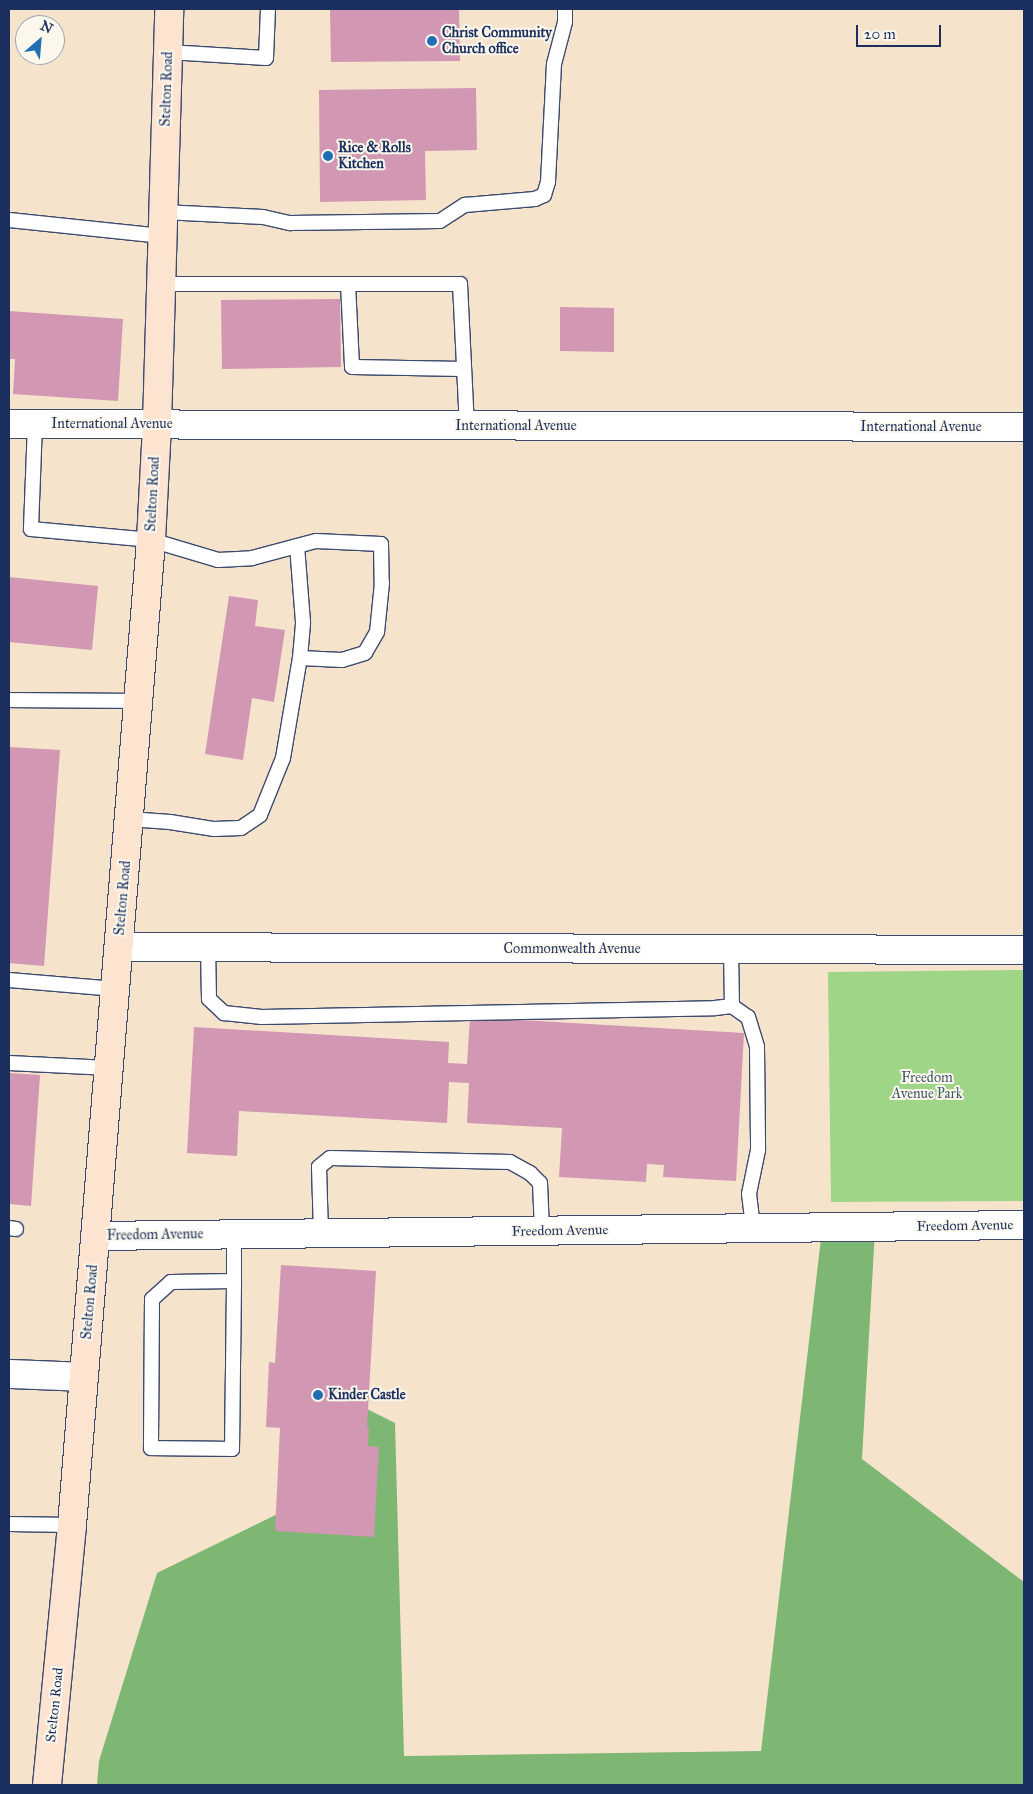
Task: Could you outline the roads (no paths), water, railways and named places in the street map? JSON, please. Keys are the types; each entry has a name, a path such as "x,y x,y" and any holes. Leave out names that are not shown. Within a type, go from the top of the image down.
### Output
{"main road":[{"name":"Stelton Road","path":"47,1785 72,1526 151,540 157,424 169,9"}],"street":[{"name":"International Avenue","path":"22,424 1024,427"},
{"name":"Commonwealth Avenue","path":"119,947 1024,950"},
{"name":"Freedom Avenue","path":"96,1236 1024,1225"},
{"path":"9,1374 84,1377"}],"lane":[{"path":"168,52 266,58 268,9"},
{"path":"9,220 163,224 263,217 290,223 440,221 465,205 535,199 544,195 548,182 554,64 565,22 565,9"},
{"path":"161,284 460,284 467,426"},
{"path":"348,284 352,367 464,369"},
{"path":"22,424 31,530 151,540 218,560 252,558 316,541 381,544 382,583 376,632 366,653 342,660 300,658"},
{"path":"130,818 223,829 241,828 260,815 283,758 300,658 302,622 297,546"},
{"path":"9,700 138,701"},
{"path":"208,947 209,999 224,1013 262,1018 715,1008 732,1006 748,1017 757,1047 758,1150 749,1194 753,1228"},
{"path":"731,949 732,1006"},
{"path":"9,980 116,989"},
{"path":"9,1063 109,1068"},
{"path":"321,1234 320,1167 330,1158 510,1162 530,1173 540,1183 542,1231"},
{"path":"234,1234 234,1281 232,1448 151,1448 152,1299 171,1282 234,1281"},
{"path":"9,1524 72,1526"}],"place":[{"name":"Christ Community Church office","path":"432,41"},
{"name":"Rice & Rolls Kitchen","path":"328,156"},
{"name":"Kinder Castle","path":"318,1395"}],"park label":[{"name":"Freedom Avenue Park","path":"927,1086"}]}
